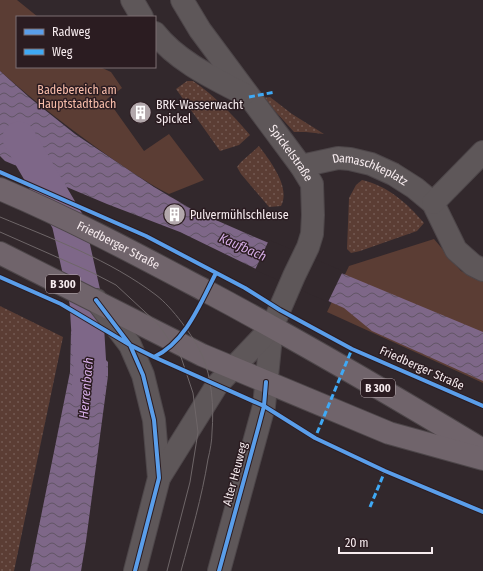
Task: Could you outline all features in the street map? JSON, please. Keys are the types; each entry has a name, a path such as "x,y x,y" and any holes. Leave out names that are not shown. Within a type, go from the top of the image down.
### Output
{"main road":[{"name":"Friedberger Straße","path":"0,189 35,204 136,253 272,327 404,402 483,450"},
{"name":"B 300","path":"0,253 96,300 202,355 389,433 483,459"}],"street":[{"path":"132,0 141,16"},
{"name":"Spickelstraße","path":"182,0 200,30 301,166 312,184 312,234 308,247 272,327"},
{"name":"Spickelstraße","path":"156,34 182,59 220,82 249,97"},
{"path":"483,152 433,203 456,250 473,265 483,270"},
{"name":"Damaschkeplatz","path":"301,166 338,158 371,164 393,174 415,188 433,203"},
{"path":"96,300 130,345 143,376 154,420 159,478"},
{"path":"135,571 159,478 214,390 233,367 272,327"},
{"name":"Alter Heuweg","path":"219,571 262,412 272,327"}],"green space":[{"name":"Badebereich am Hauptstadtbach","path":"0,0 17,0 37,16 16,16 16,68 102,68 111,72 122,88 107,99 144,151 169,134 204,180 169,194 127,169 84,139 41,106 0,71"},
{"path":"187,81 193,81 216,99 250,135 239,145 220,151 176,89"},
{"path":"270,97 292,114 324,134 294,132 263,98"},
{"path":"259,146 278,174 283,191 281,206 269,207 241,174 237,167"},
{"path":"362,180 380,186 389,191 404,202 424,223 417,231 351,253 347,249 349,198 356,185"},
{"path":"434,239 461,271 483,281 483,383 327,312 349,266"},
{"path":"0,306 63,337 14,571 0,571"}],"water":[{"name":"Kaufbach","path":"0,71 30,98 75,134 154,187 193,210 483,332 483,381 372,331 344,308 254,268 180,232 107,204 5,161 0,156"},
{"path":"71,331 89,344 108,362 108,376 81,571 30,571 70,372"}],"pier":[{"path":"269,240 343,271 328,302 255,270"}],"waterway":[{"name":"Herrenbach","path":"19,138 68,222 86,302 90,368 88,389"}],"tram line":[{"path":"0,217 81,251 120,271 156,295 169,307 182,323 202,355 208,373 212,393 212,439 206,473 181,571"},
{"path":"0,232 93,273 116,285 158,324 181,357 193,393 198,432 190,482 167,571"}],"marked path":[{"path":"249,97 275,92"},
{"path":"318,440 315,438 352,349 351,348"},
{"path":"370,507 385,471"}],"cycle path":[{"path":"0,172 146,236 245,288 280,310 352,349 483,406"},
{"path":"154,357 175,342 184,331 216,273"},
{"path":"0,277 61,304 130,345 154,357 264,406 315,438 385,471 483,512"},
{"path":"96,300 130,345 143,375 154,420 159,478 135,571"},
{"path":"219,571 264,406 266,382"}],"place":[{"name":"BRK-Wasserwacht Spickel","path":"140,112"},
{"name":"Pulvermühlschleuse","path":"174,215"}]}
